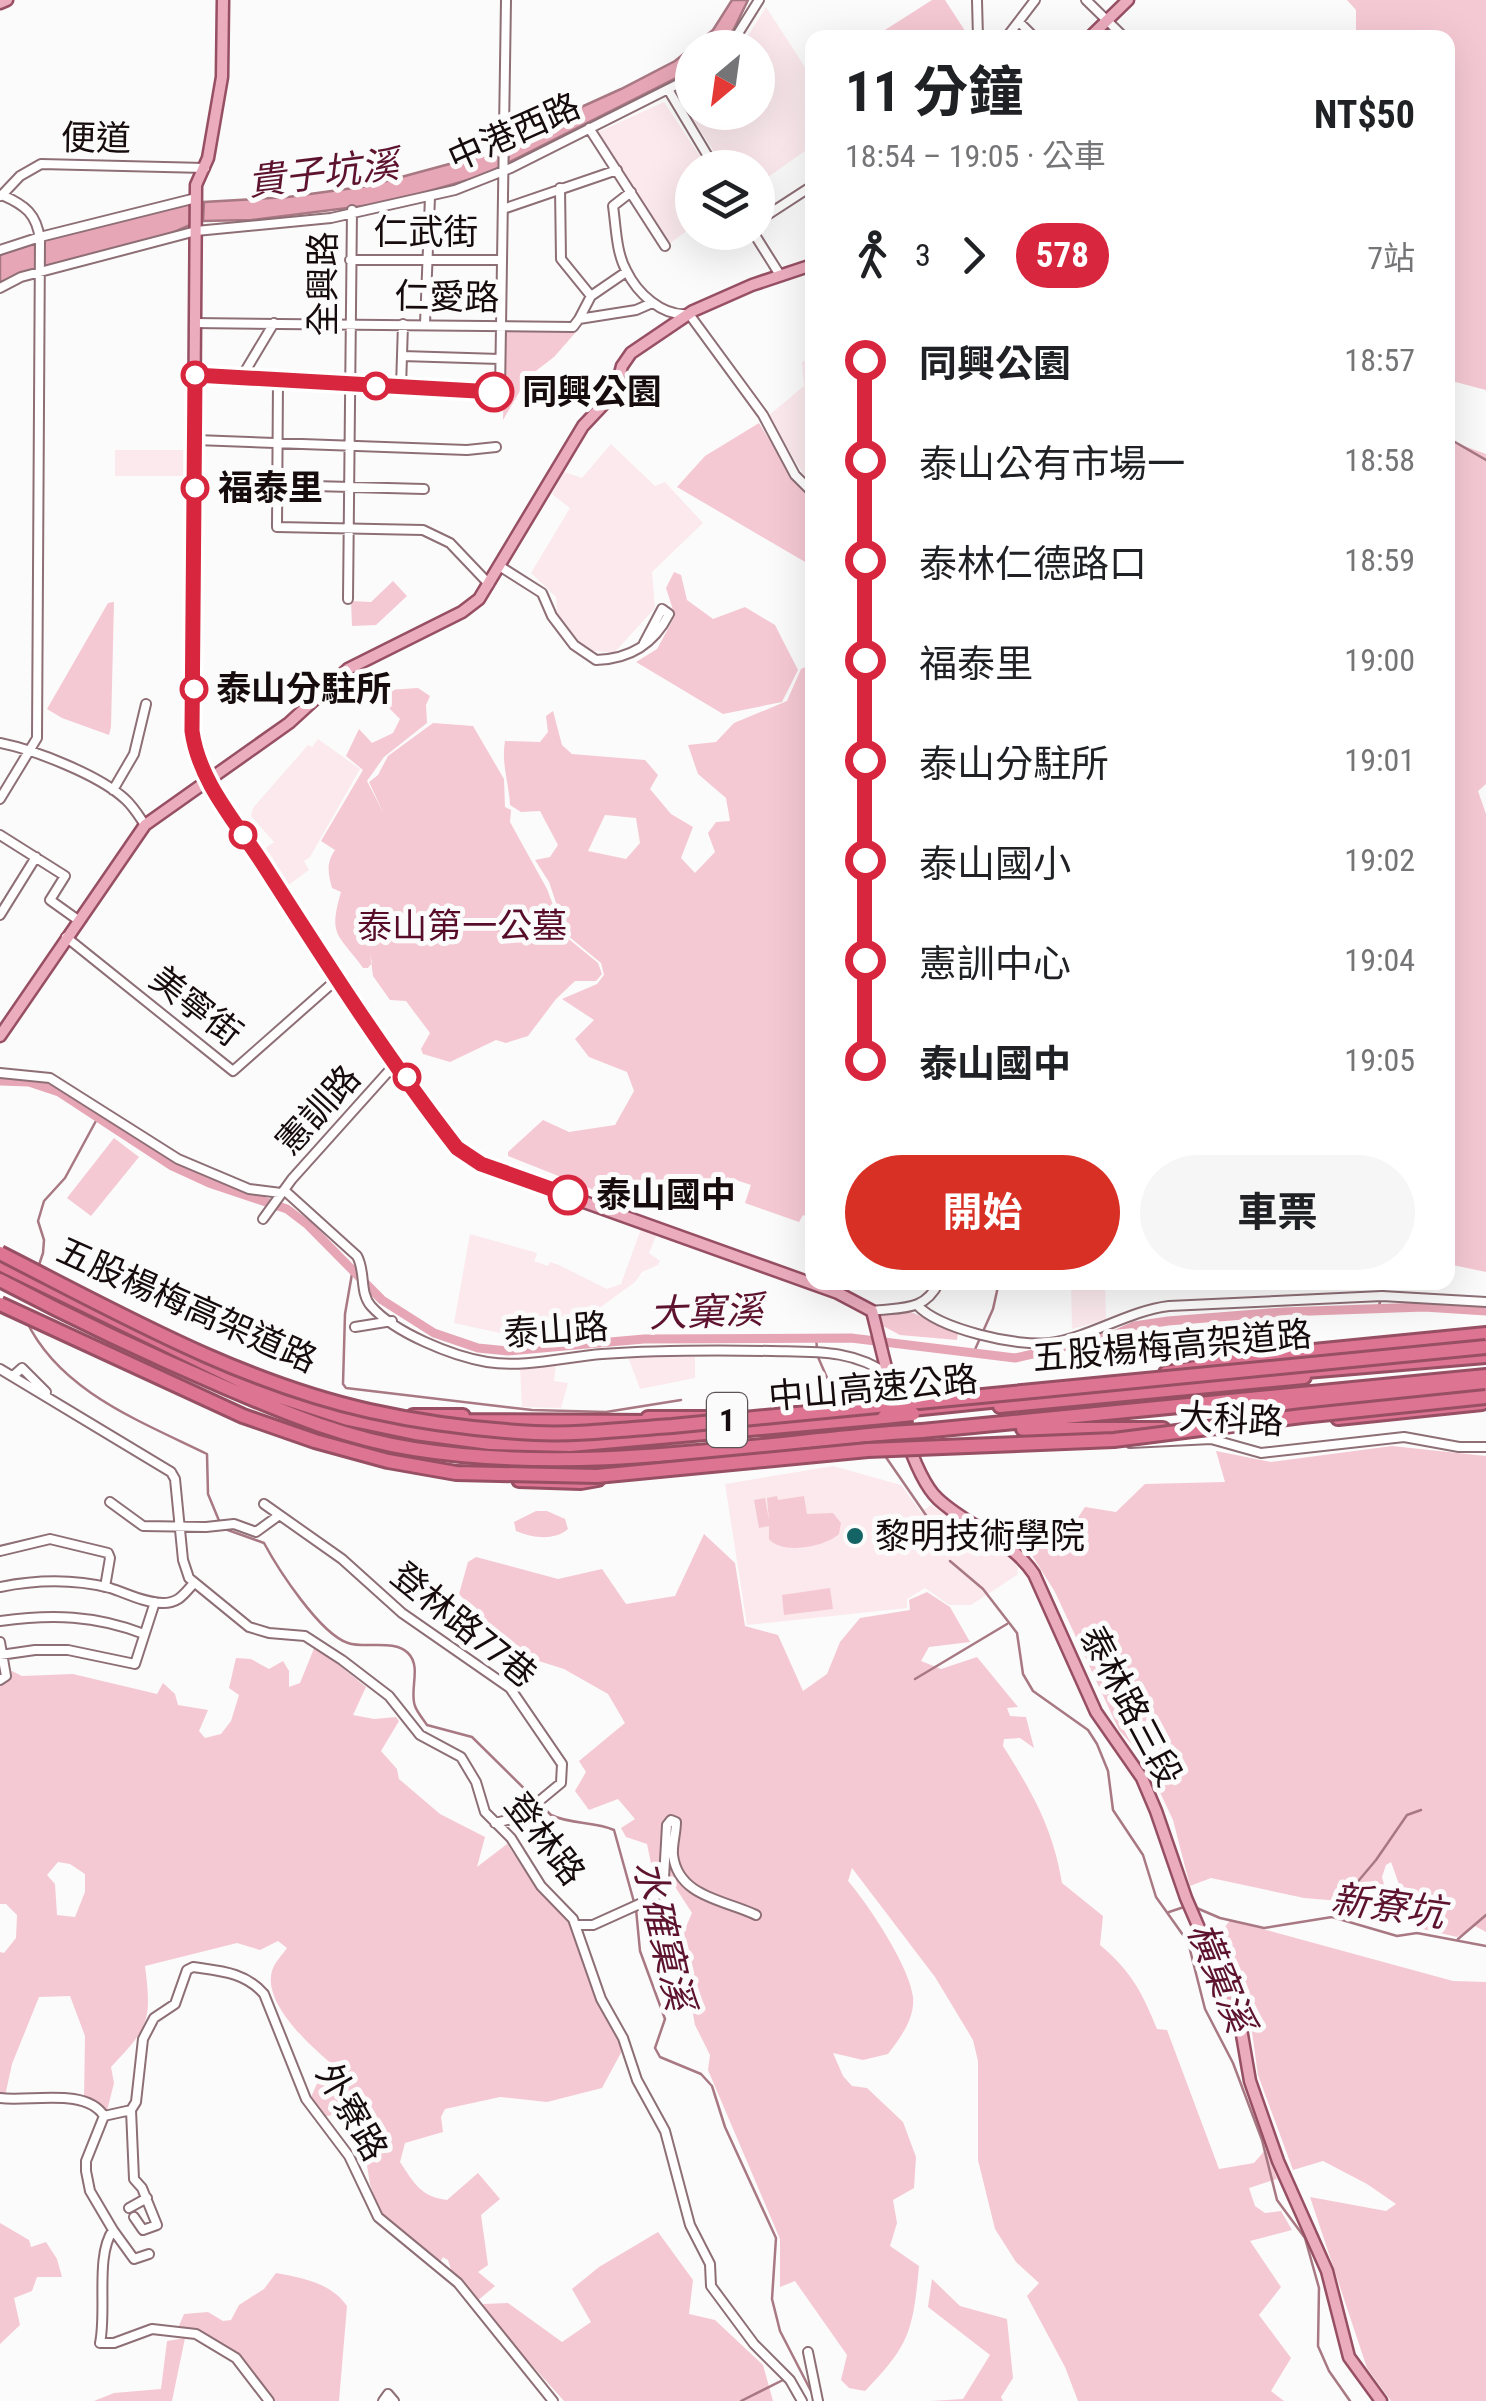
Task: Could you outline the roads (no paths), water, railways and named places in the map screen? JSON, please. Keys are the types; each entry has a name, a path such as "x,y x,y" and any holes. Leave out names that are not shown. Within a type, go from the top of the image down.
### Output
{"highway":[{"name":"中山高速公路","path":"0,1258 262,1391 348,1418 490,1444 570,1445 1486,1358"},
{"name":"五股楊梅高架道路","path":"0,1258 241,1370 309,1394 369,1411 536,1433 672,1426 1486,1347"},
{"path":"34,1278 216,1364 314,1405"},
{"name":"中山高速公路","path":"0,1280 28,1299 305,1421 412,1449 501,1459 581,1459 922,1431 1486,1376"},
{"path":"0,1289 28,1299"},
{"name":"1","path":"0,1305 243,1416 388,1461 456,1473 597,1476 868,1450 1114,1440 1284,1418 1486,1400"},
{"path":"1051,1395 1273,1355 1486,1334"},
{"path":"913,1412 1051,1395 1486,1358"},
{"path":"1169,1408 1301,1404 1486,1388"},
{"path":"262,1391 378,1416 543,1428 884,1414"},
{"path":"951,1428 1210,1429 1486,1400"},
{"path":"378,1416 835,1416"},
{"path":"305,1421 380,1450 461,1472 581,1482 802,1441"}],"main road":[{"path":"222,0 222,77 196,195 192,719 195,751 208,782 336,980 449,1138 468,1158 805,1277"},
{"path":"1097,30 1128,0"},
{"path":"0,1036 145,825 289,722 348,669 462,612 479,599 586,422 615,392 628,357 689,314 805,267"},
{"path":"837,1290 860,1302 874,1316"},
{"name":"泰林路三段","path":"874,1316 882,1363 890,1375 921,1475 937,1498 1024,1559 1096,1712 1142,1778 1186,1900 1240,2023 1250,2082 1278,2160 1327,2272 1349,2357 1381,2401"}],"street":[{"path":"195,375 500,392 506,0"},
{"path":"740,30 758,0"},
{"path":"977,0 978,30"},
{"path":"1012,30 1035,0"},
{"path":"1086,0 1117,30"},
{"path":"1019,22 1028,30"},
{"name":"中港西路","path":"0,288 40,271 196,228 351,212 430,197 504,169 675,87"},
{"path":"669,91 703,150"},
{"path":"589,128 666,246"},
{"name":"便道","path":"1,197 20,176 41,164 205,168"},
{"path":"503,209 617,170"},
{"path":"560,188 560,259 591,296"},
{"path":"775,210 805,191"},
{"path":"631,192 613,206 626,272 652,303"},
{"path":"0,250 196,195"},
{"path":"0,800 37,738 40,271 37,222 30,210 1,197"},
{"path":"425,324 430,197"},
{"name":"全興路","path":"348,599 351,212"},
{"path":"764,250 780,275"},
{"name":"仁武街","path":"350,260 502,260"},
{"path":"579,318 591,296 626,272"},
{"name":"仁愛路","path":"194,323 573,327 579,318 636,310 652,303 678,315 689,314"},
{"path":"689,314 762,415 805,485"},
{"path":"240,378 274,323"},
{"path":"400,387 403,324"},
{"path":"402,356 500,359"},
{"path":"278,380 276,516 280,529 422,530 455,548 490,584"},
{"path":"196,440 467,450 496,447"},
{"path":"276,485 424,489"},
{"path":"500,567 542,593 552,616 574,645 596,660 619,658 642,647 659,634 669,613 662,609 642,647"},
{"path":"113,790 134,754 146,704"},
{"path":"0,743 29,749 113,790 128,801 145,825"},
{"path":"0,835 65,876 50,900 78,920"},
{"path":"0,915 36,857"},
{"name":"美寧街","path":"66,937 233,1071 336,980"},
{"name":"憲訓路","path":"266,1215 396,1063"},
{"path":"0,1073 50,1078 178,1159 249,1189 283,1191"},
{"name":"泰山路","path":"283,1191 328,1227 362,1266 369,1304 392,1322 453,1354 492,1362 644,1352 757,1351 843,1353 882,1363"},
{"path":"874,1316 930,1300 935,1290"},
{"path":"917,1305 948,1326 1047,1343 1158,1308 1382,1296 1486,1302"},
{"path":"0,1305 13,1312"},
{"path":"355,1327 392,1322"},
{"path":"0,1587 30,1582 106,1587 155,1602 180,1600 194,1583 186,1572 171,1472 4,1373"},
{"name":"大科路","path":"911,1449 1211,1439 1260,1453 1397,1437 1458,1447 1486,1447"},
{"path":"110,1502 143,1526 234,1524 256,1532 278,1516"},
{"name":"登林路77巷","path":"264,1504 342,1559 402,1613 510,1688 562,1764 561,1783 520,1818 495,1823"},
{"path":"0,1552 50,1539 108,1553 106,1587"},
{"name":"登林路","path":"194,1583 249,1627 305,1636 379,1688 420,1735 461,1758 476,1782 485,1812 511,1838 541,1886 576,1925 601,2000 623,2038 637,2080 665,2131 690,2225 710,2264 711,2286 754,2344 790,2380 802,2401"},
{"path":"1,1655 68,1650 135,1664 155,1602"},
{"path":"0,1621 78,1617 144,1634"},
{"path":"0,1642 6,1676 0,1680"},
{"path":"576,1925 593,1925 655,1897 664,1878 667,1825 671,1820 676,1822 672,1853 678,1873 690,1888 756,1915"},
{"name":"外寮路","path":"130,2110 136,2102 143,2039 154,2018 175,2004 187,1970 193,1967 232,1972 258,1987 306,2099 349,2156 378,2216 458,2282 553,2401"},
{"path":"0,2098 78,2100 92,2104 104,2116"},
{"path":"104,2116 130,2110 134,2179 147,2198 160,2238"},
{"path":"104,2116 86,2161 90,2191 134,2259 149,2254"},
{"path":"129,2208 147,2198"},
{"path":"134,2218 143,2230 157,2225"},
{"path":"113,2230 105,2249 100,2343 114,2343 152,2329 196,2334 236,2358 269,2401"},
{"path":"808,2352 818,2401"},
{"path":"383,2401 388,2394 394,2401"}],"waterway":[{"path":"1455,442 1486,460"},
{"name":"大窠溪","path":"0,1081 29,1082 59,1092 172,1166 287,1209 382,1300 434,1333 478,1348 508,1351 644,1339 851,1338 1015,1358 1114,1335 1134,1326 1168,1321 1424,1307 1486,1311"},
{"name":"水確窠溪","path":"38,1268 44,1240 38,1221 44,1201 65,1178 97,1119"},
{"path":"353,1268 345,1314 346,1388 532,1410 606,1412 681,1400"},
{"path":"973,1354 997,1290"},
{"path":"1378,1309 1384,1290"},
{"name":"水確窠溪","path":"26,1320 41,1345 80,1385 129,1416 207,1454 208,1494 220,1523"},
{"name":"橫窠溪","path":"816,1337 817,1349"},
{"name":"橫窠溪","path":"818,1357 831,1387 844,1403"},
{"name":"橫窠溪","path":"883,1453 930,1521 938,1546"},
{"name":"水確窠溪","path":"225,1529 264,1543 301,1599 337,1637 355,1645 395,1646 408,1653 415,1672 415,1706 427,1725 472,1737 551,1815 614,1830 634,1902"},
{"name":"橫窠溪","path":"950,1561 983,1589 1017,1633 1023,1674 1033,1691 1088,1730 1097,1744 1108,1771 1113,1810 1143,1855 1156,1897 1188,1942 1205,2009 1233,2063 1262,2140 1277,2200 1305,2238 1319,2288 1318,2346 1329,2371 1350,2401"},
{"path":"915,1679 1007,1624"},
{"path":"1340,1917 1349,1892 1407,1815 1421,1810"},
{"name":"新寮坑","path":"1192,1906 1220,1918 1264,1928 1332,1917 1397,1936 1417,1933 1486,1946"},
{"name":"新寮坑","path":"1169,1912 1184,1907"},
{"name":"水確窠溪","path":"636,1909 640,1951 665,2019 655,2048 660,2057 701,2074 712,2086 725,2127 776,2238 772,2299 780,2331 813,2395"},
{"path":"1458,1939 1486,1915"},
{"path":"741,2401 785,2379"}],"place":[{"name":"同興公園","path":"494,392"},
{"name":"福泰里","path":"195,488"},
{"name":"泰山分駐所","path":"194,689"},
{"name":"泰山國中","path":"568,1195"},
{"name":"黎明技術學院","path":"855,1536"}],"water label":[{"name":"貴子坑溪","path":"323,173"}],"park label":[{"name":"泰山第一公墓","path":"462,926"}]}
